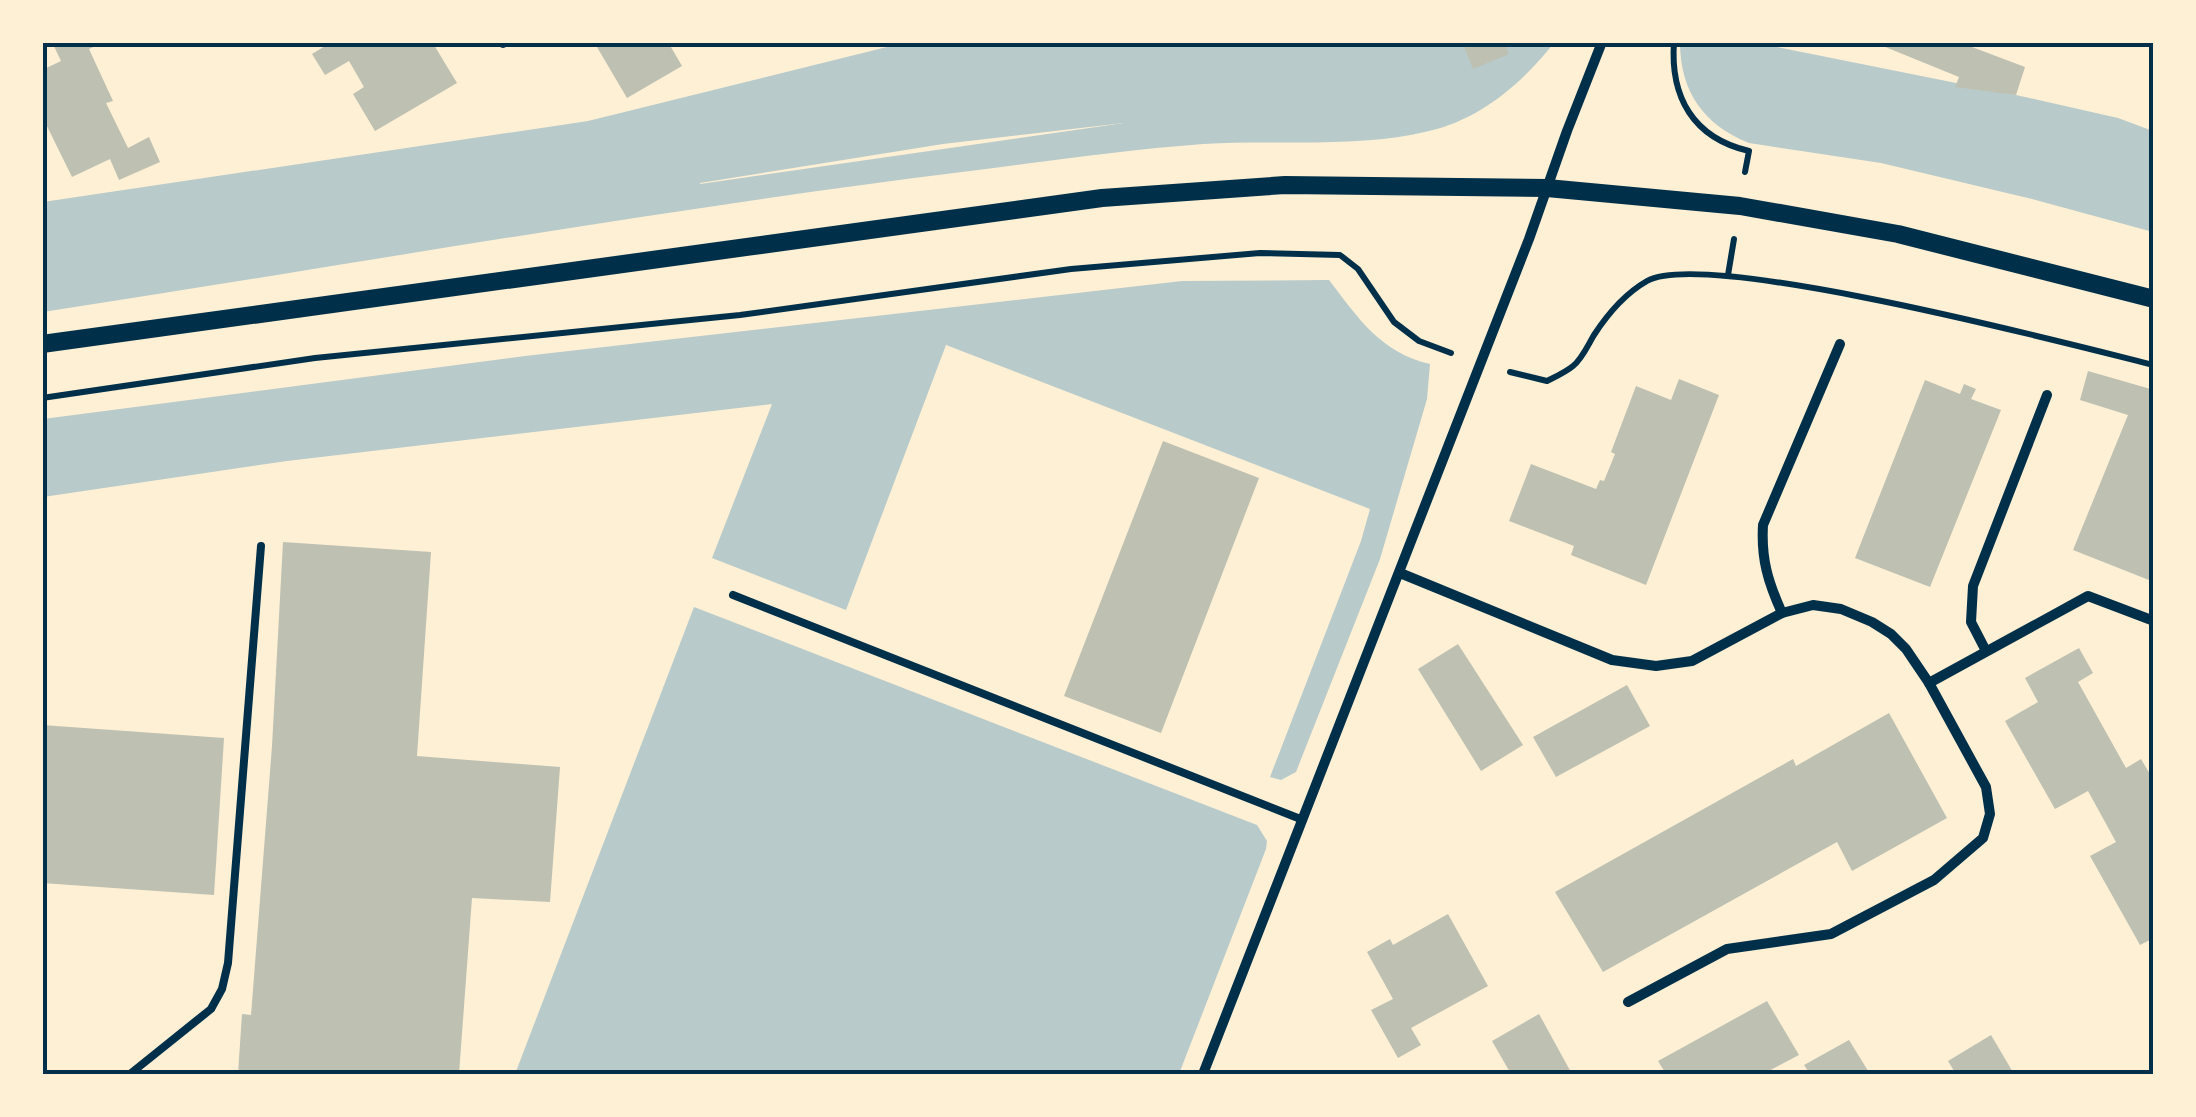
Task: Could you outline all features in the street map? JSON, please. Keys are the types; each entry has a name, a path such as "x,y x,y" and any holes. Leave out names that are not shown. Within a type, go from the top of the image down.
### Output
{"street":[{"path":"1204,1074 1602,42"},
{"path":"42,344 1102,198 1285,185 1547,188 1740,206 1917,239 2154,299"},
{"path":"1782,613 1761,553 1763,525 1840,344"},
{"path":"1986,651 1971,622 1973,586 2047,395"},
{"path":"1400,573 1612,660 1656,666 1692,661 1782,613 1813,604 1841,609 1872,622 1906,649 1986,788 1990,814 1983,838 1934,880 1831,934 1727,949 1628,1002"},
{"path":"1929,683 2088,596 2154,621"}],"lane":[{"path":"130,1074 211,1009 222,989 228,962 260,546"},
{"path":"733,596 1303,820"}],"path":[{"path":"1674,42 1675,80 1690,118 1706,133 1748,151 1728,275"},
{"path":"42,398 315,358 740,315 1071,269 1260,253 1340,255 1358,269 1394,322 1419,341 1480,364 1547,382 1575,365 1603,322 1650,279 1685,274 1728,275 1887,302 2154,365"}],"shaded area":[{"path":"907,42 1554,43 1514,85 1483,108 1448,125 1401,137 1345,142 1203,144 1052,160 732,203 43,312 43,202 588,121","holes":["1124,123 700,184 943,144"]},
{"path":"1680,42 1757,43 2016,95 2118,118 2153,131 2153,232 1881,163 1749,143 1719,127 1698,104 1684,76"},
{"path":"1329,280 1384,343 1430,364 1427,399 1380,559 1296,772 1281,780 1270,777 1370,509 946,345 846,610 712,558 772,404 287,461 43,497 43,419 525,356 1182,281"},
{"path":"694,607 1257,825 1267,841 1266,849 1179,1074 515,1074"}],"building":[{"path":"52,42 104,42 89,49 113,101 106,103 128,148 149,137 160,162 119,180 110,159 72,177 42,116 42,70 61,61"},
{"path":"323,42 440,42 434,45 457,83 375,131 353,94 364,87 349,61 325,75 312,54 325,46"},
{"path":"594,42 668,42 682,66 627,98"},
{"path":"1504,42 1509,54 1473,69 1463,44"},
{"path":"1873,42 1973,42 1972,47 2025,67 2016,95 1955,87 1959,77"},
{"path":"2088,371 2154,390 2154,582 2073,550 2128,415 2080,400"},
{"path":"1679,379 1719,395 1646,585 1571,555 1574,546 1509,521 1531,464 1596,489 1600,480 1604,481 1615,454 1611,452 1636,386 1671,400"},
{"path":"1925,380 1960,394 1964,384 1976,389 1971,399 2001,410 1930,587 1855,558"},
{"path":"1163,441 1259,478 1161,733 1064,696"},
{"path":"283,542 431,552 417,756 560,767 550,902 472,898 459,1074 238,1074 242,1014 251,1015"},
{"path":"1458,644 1523,745 1481,771 1418,669"},
{"path":"2079,648 2093,673 2078,682 2126,768 2141,759 2154,781 2154,938 2140,945 2090,856 2116,842 2088,791 2055,809 2005,721 2038,702 2025,678"},
{"path":"1627,685 1650,726 1556,777 1533,737"},
{"path":"1889,713 1947,818 1852,871 1837,842 1603,972 1555,892 1793,759 1796,766"},
{"path":"42,725 224,738 214,895 42,883"},
{"path":"1448,914 1488,986 1411,1028 1421,1045 1398,1058 1371,1010 1393,999 1367,952 1390,939 1393,945"},
{"path":"1767,1001 1799,1055 1763,1074 1666,1074 1658,1061"},
{"path":"1539,1014 1572,1074 1511,1074 1492,1041"},
{"path":"1991,1035 2014,1074 1956,1074 1948,1061"},
{"path":"1849,1040 1870,1074 1810,1074 1804,1065"}]}
